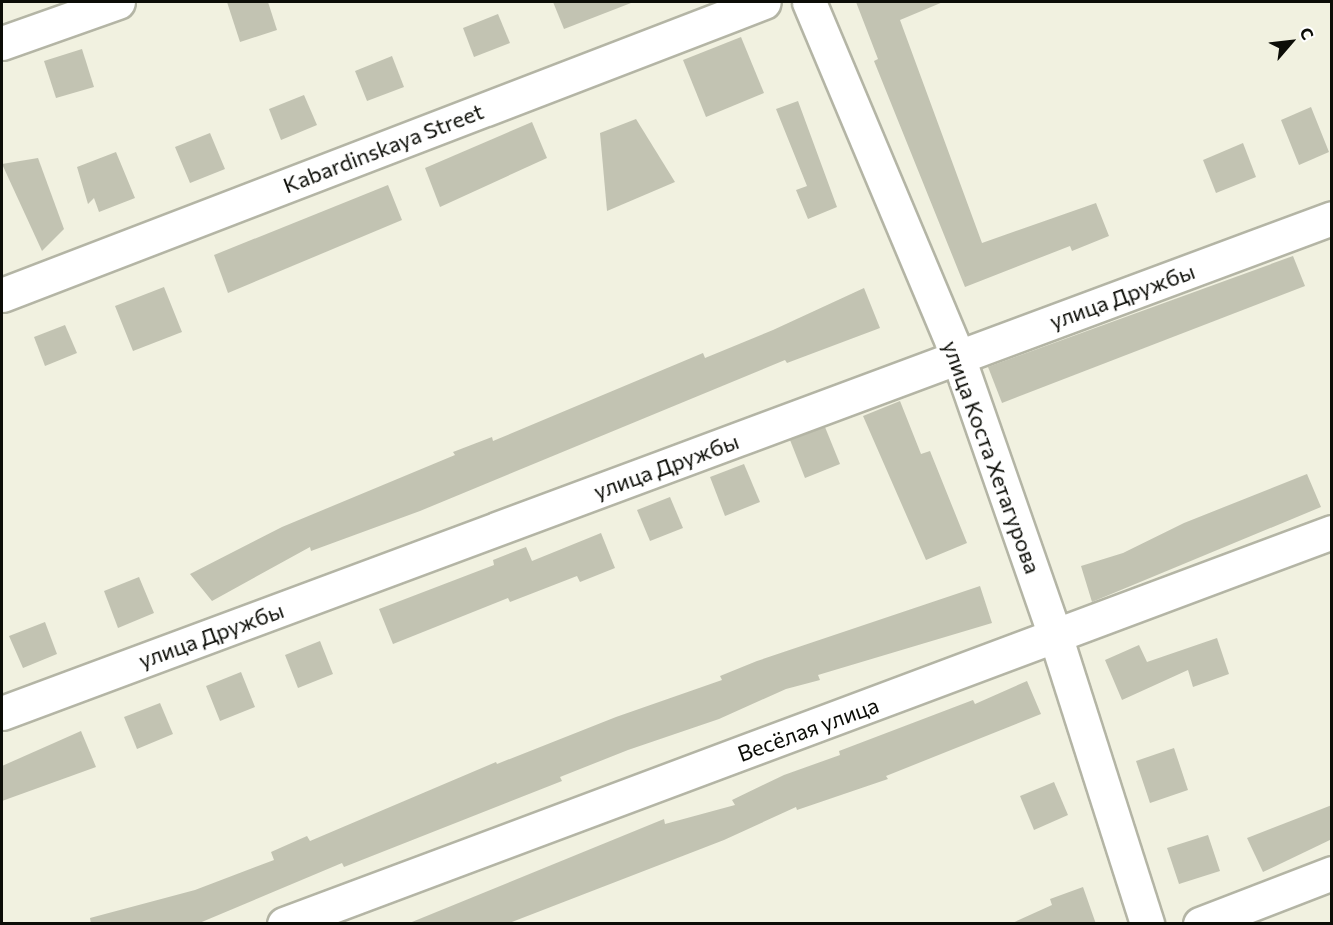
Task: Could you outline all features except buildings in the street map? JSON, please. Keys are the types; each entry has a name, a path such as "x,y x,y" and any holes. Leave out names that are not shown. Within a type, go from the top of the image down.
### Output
{"street":[{"path":"2,43 118,2"},
{"name":"Kabardinskaya Street","path":"2,295 764,2"},
{"name":"улица Коста Хетагурова","path":"809,2 958,357 1056,638 1146,924"},
{"name":"улица Дружбы","path":"2,713 1332,218"},
{"name":"Весёлая улица","path":"284,924 1056,638 1332,532"},
{"path":"1200,924 1332,873"}]}
